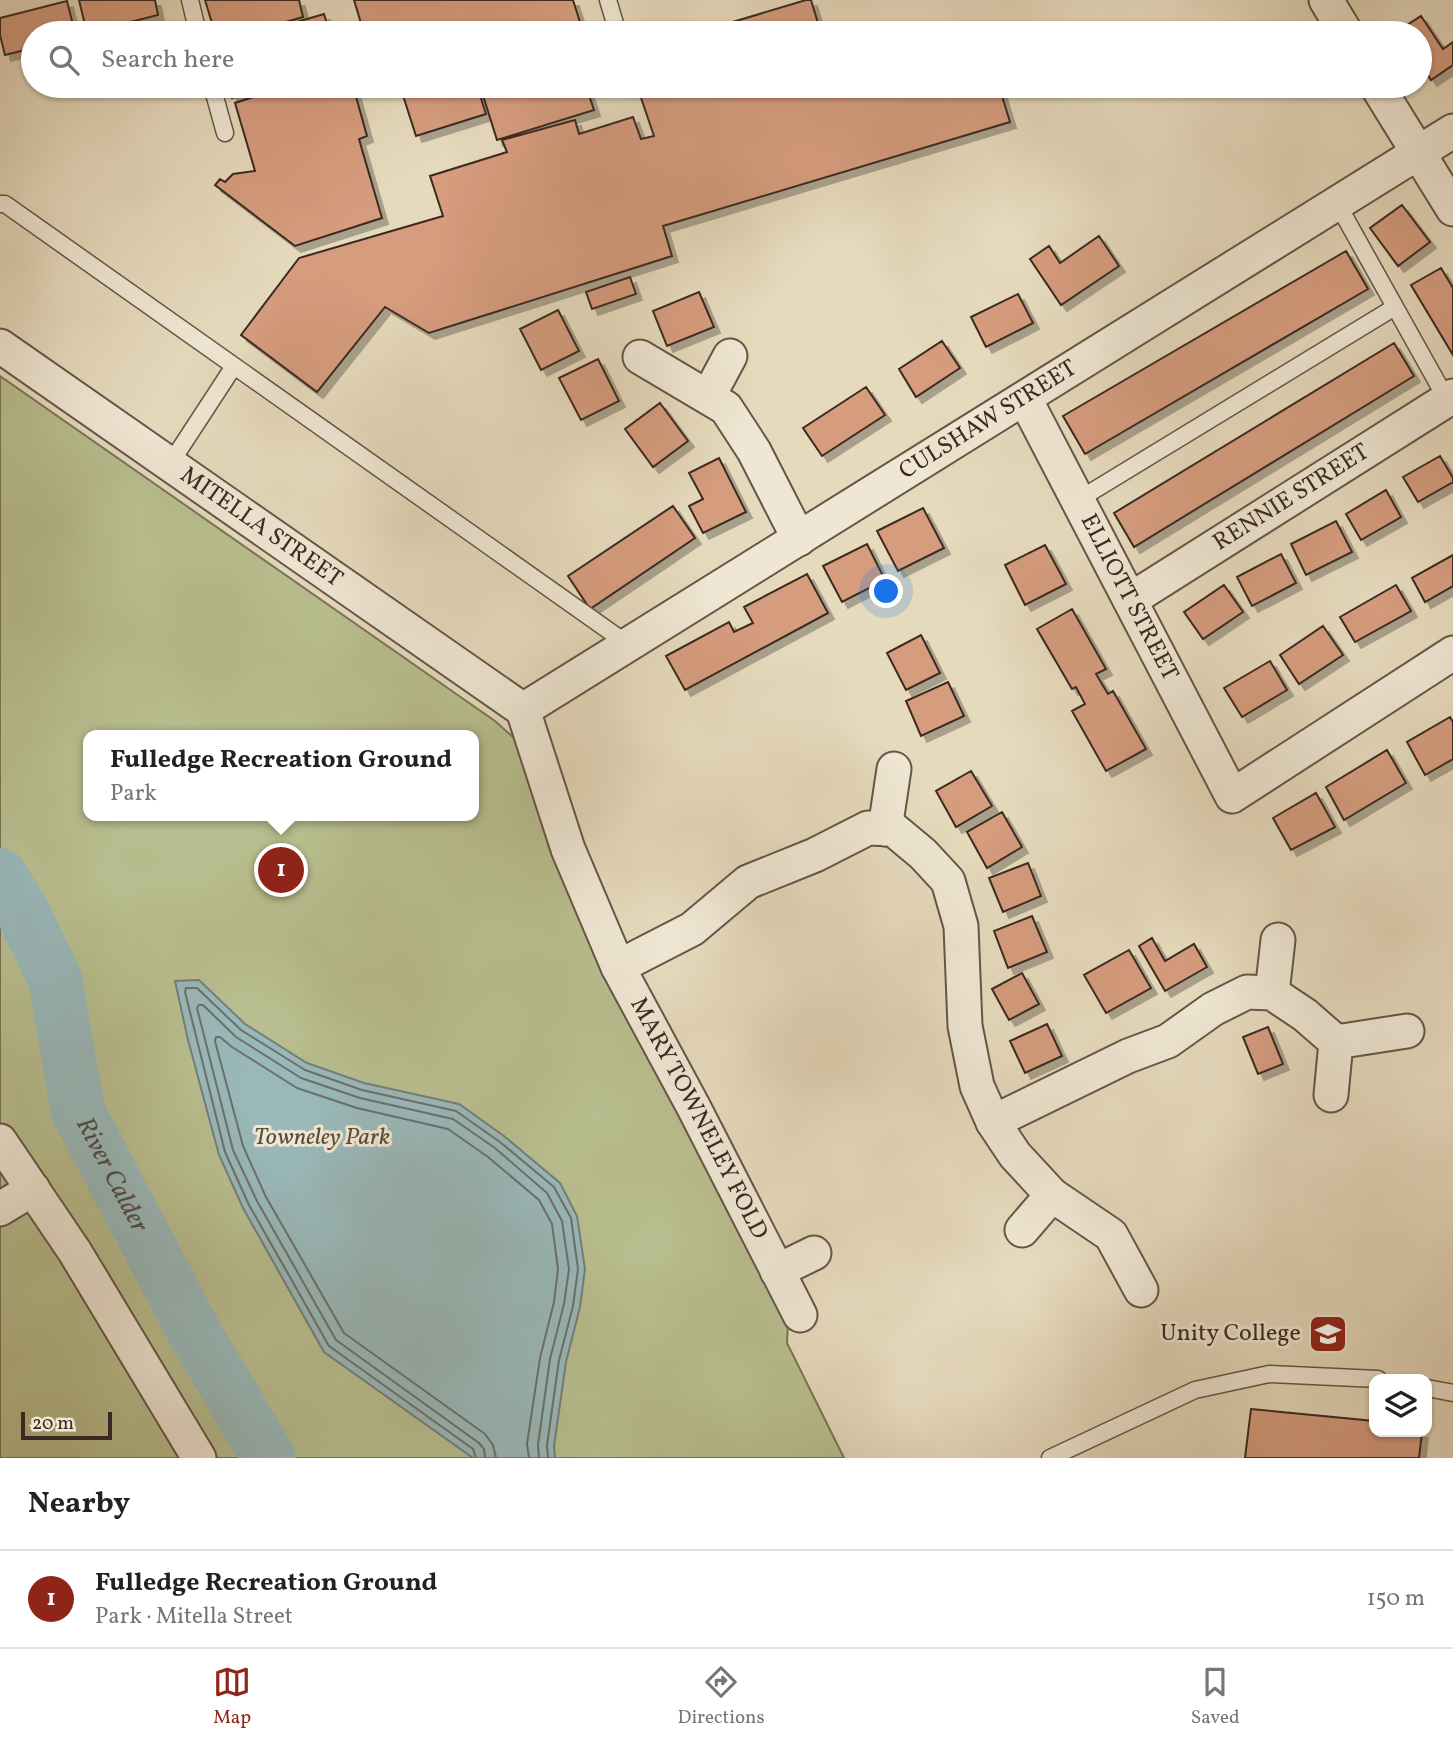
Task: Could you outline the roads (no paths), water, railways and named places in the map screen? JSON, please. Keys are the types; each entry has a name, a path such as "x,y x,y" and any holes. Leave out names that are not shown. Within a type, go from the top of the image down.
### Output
{"street":[{"path":"1326,0 1339,21"},
{"path":"1384,98 1453,209"},
{"name":"CULSHAW STREET","path":"523,710 1453,131"},
{"name":"MITELLA STREET","path":"0,346 523,710"},
{"path":"640,356 726,408 754,451 799,539"},
{"path":"708,397 730,356"},
{"name":"RENNIE STREET","path":"1130,600 1450,398"},
{"name":"ELLIOTT STREET","path":"1025,399 1232,796 1453,653"},
{"name":"MARY TOWNELEY FOLD","path":"523,710 568,849 618,967 800,1315"},
{"path":"894,769 885,829 892,829 923,853 948,881 961,926 965,1026 977,1086 993,1122 1015,1155 1052,1195 1111,1235 1141,1290"},
{"name":"MARY TOWNELEY FOLD","path":"618,967 692,929 748,882 815,855 868,828 885,829"},
{"path":"1272,993 1278,940"},
{"path":"993,1122 1128,1056 1168,1041 1213,1010 1247,992 1272,993 1305,1015 1336,1042 1407,1031"},
{"path":"1331,1095 1336,1042"},
{"path":"0,1141 75,1252 199,1458"},
{"path":"0,1209 33,1189"},
{"path":"1022,1230 1052,1195"},
{"name":"MARY TOWNELEY FOLD","path":"777,1271 814,1253"}],"lane":[{"path":"190,0 195,21"},
{"path":"608,0 614,21"},
{"path":"215,98 225,133"},
{"path":"1337,203 1450,398"},
{"path":"0,204 5,204 629,645"},
{"path":"1078,500 1395,307"},
{"path":"170,464 234,366"},
{"path":"1050,1458 1195,1390 1269,1374 1369,1379"},
{"path":"1432,1389 1453,1393"}],"water":[{"path":"199,980 245,1024 307,1063 364,1083 459,1104 504,1136 560,1183 577,1216 585,1269 580,1307 566,1362 554,1446 555,1458 473,1458 324,1352 243,1208 219,1155 175,981"}],"waterway":[{"name":"River Calder","path":"0,875 21,909 55,979 78,1111 193,1330 269,1458"}],"place":[{"name":"Fulledge Recreation Ground","path":"281,870"},
{"name":"Unity College","path":"1328,1334"}],"park label":[{"name":"Towneley Park","path":"322,1138"}]}
